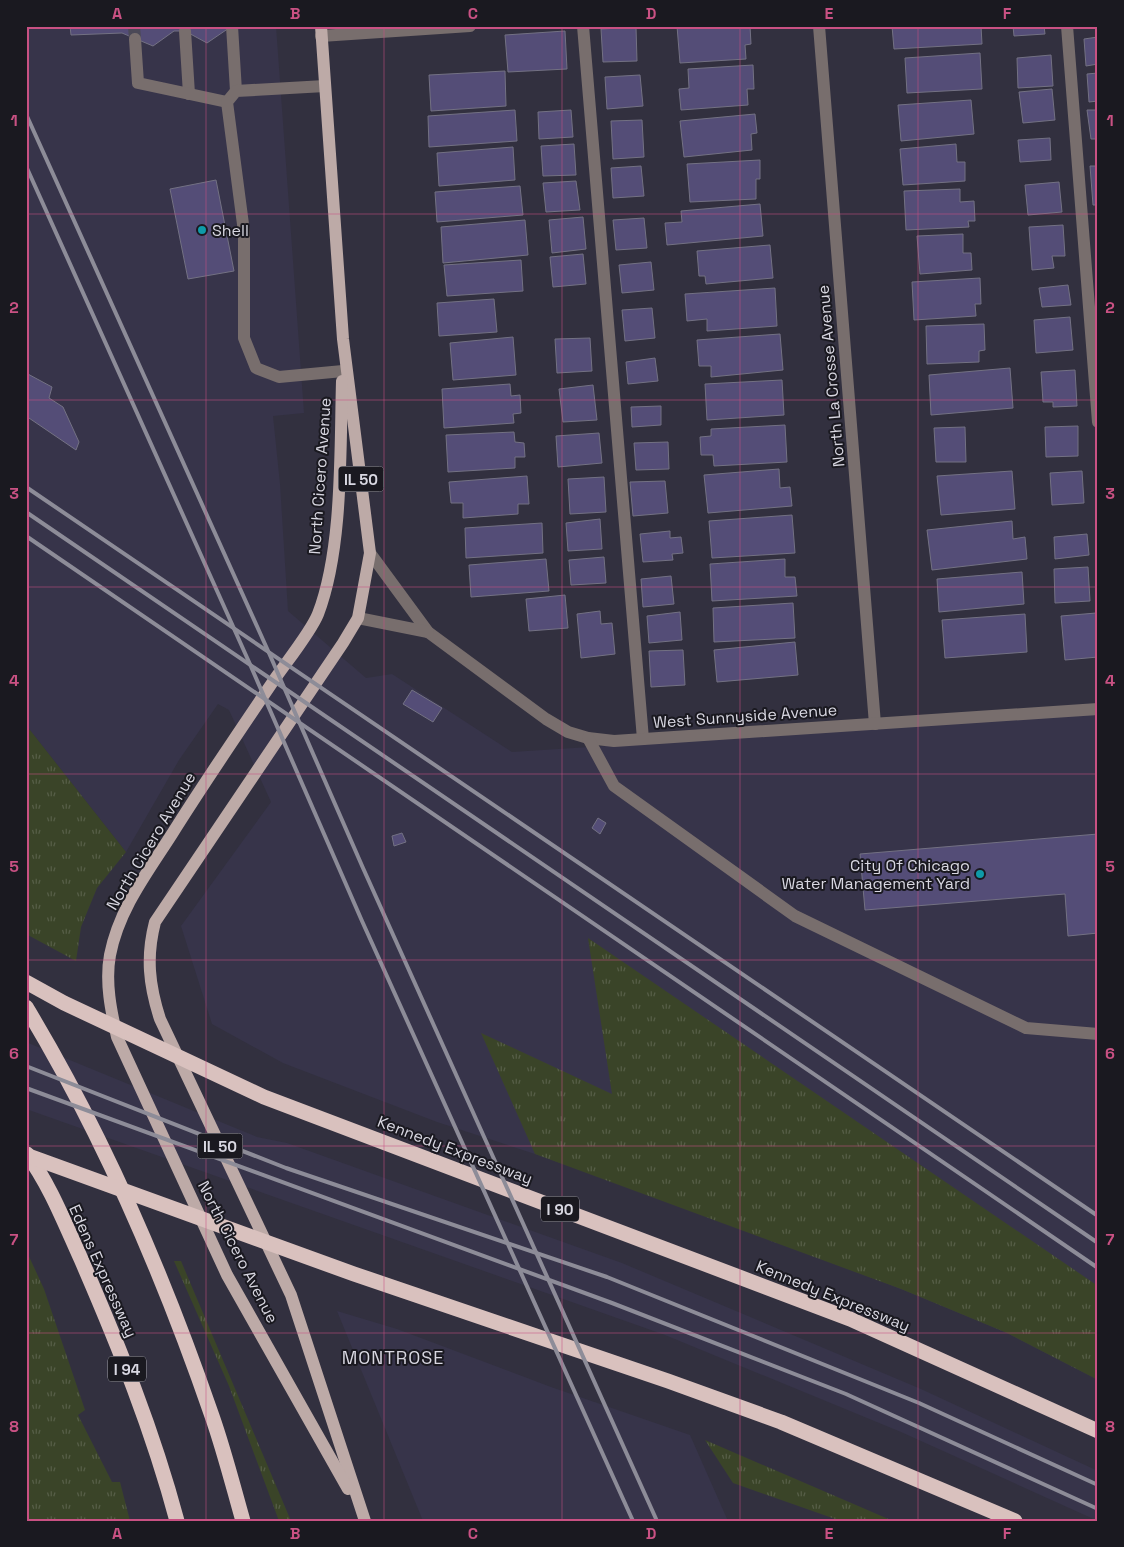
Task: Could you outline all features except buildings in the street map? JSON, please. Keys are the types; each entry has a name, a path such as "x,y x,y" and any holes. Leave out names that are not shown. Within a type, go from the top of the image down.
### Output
{"highway":[{"name":"Kennedy Expressway","path":"26,982 64,1003 264,1097 850,1319 1098,1431"},
{"path":"26,1007 48,1044 102,1146 151,1254 213,1417 244,1521"},
{"path":"26,1154 354,1274 668,1381 771,1419 1016,1521"},
{"name":"Edens Expressway","path":"26,1154 37,1167 64,1222 102,1309 137,1396 177,1521"}],"main road":[{"name":"North Cicero Avenue","path":"321,31 343,338 370,552 358,618 155,922 148,947 153,996 160,1019 291,1295 363,1517"},
{"name":"North Cicero Avenue","path":"343,338 339,483 334,542 318,615 205,782 124,908 110,956 108,976 110,1006 116,1037 227,1275 363,1517"}],"street":[{"path":"232,26 236,91 227,102 244,232 244,338 256,368 279,377 343,372"},
{"path":"321,31 470,26"},
{"path":"583,26 642,739"},
{"name":"North La Crosse Avenue","path":"819,26 875,724"},
{"path":"1067,26 1098,422"},
{"path":"185,31 189,94"},
{"path":"135,39 138,83 227,102"},
{"path":"236,91 325,86"},
{"name":"West Sunnyside Avenue","path":"370,552 428,632 546,719 568,732 588,738 614,741 1098,709"},
{"name":"West Sunnyside Avenue","path":"358,618 428,632"},
{"path":"588,738 614,786 794,916 1026,1028 1098,1034"}],"shaded area":[{"path":"26,26 276,26 304,413 273,416 280,484 288,611 366,678 392,674 512,752 1098,714 1098,1380 1007,1333 901,1289 665,1200 437,1122 283,1063 212,1024 181,926 271,802 229,710 218,704 179,760 126,852 26,725"},
{"path":"26,1042 257,1137 287,1143 622,1263 921,1389 1098,1471 1098,1521 901,1432 665,1335 26,1109"},
{"path":"337,1311 397,1329 551,1387 690,1435 728,1521 423,1521"}],"green space":[{"path":"26,725 126,852 97,888 81,927 76,961 26,934"},
{"path":"588,938 1098,1286 1098,1380 1007,1333 901,1289 535,1154 481,1033 612,1094"},
{"path":"26,1250 44,1289 85,1410 78,1415 112,1482 120,1482 130,1521 26,1521"},
{"path":"174,1261 181,1261 291,1521 279,1521 229,1386"},
{"path":"705,1440 893,1521 841,1521 733,1483"}],"tunnel":[{"path":"134,26 135,39"}],"railway":[{"path":"26,114 657,1521"},
{"path":"26,166 249,662 362,921 633,1521"},
{"path":"26,487 1098,1216"},
{"path":"26,512 1098,1243"},
{"path":"26,536 1098,1268"},
{"path":"26,1066 286,1168 607,1277 919,1403 1098,1485"},
{"path":"26,1088 612,1303 846,1394 1098,1509"}],"place":[{"name":"Shell","path":"202,230"},
{"name":"City Of Chicago Water Management Yard","path":"980,874"}],"district":[{"name":"MONTROSE","path":"393,1357"}]}
